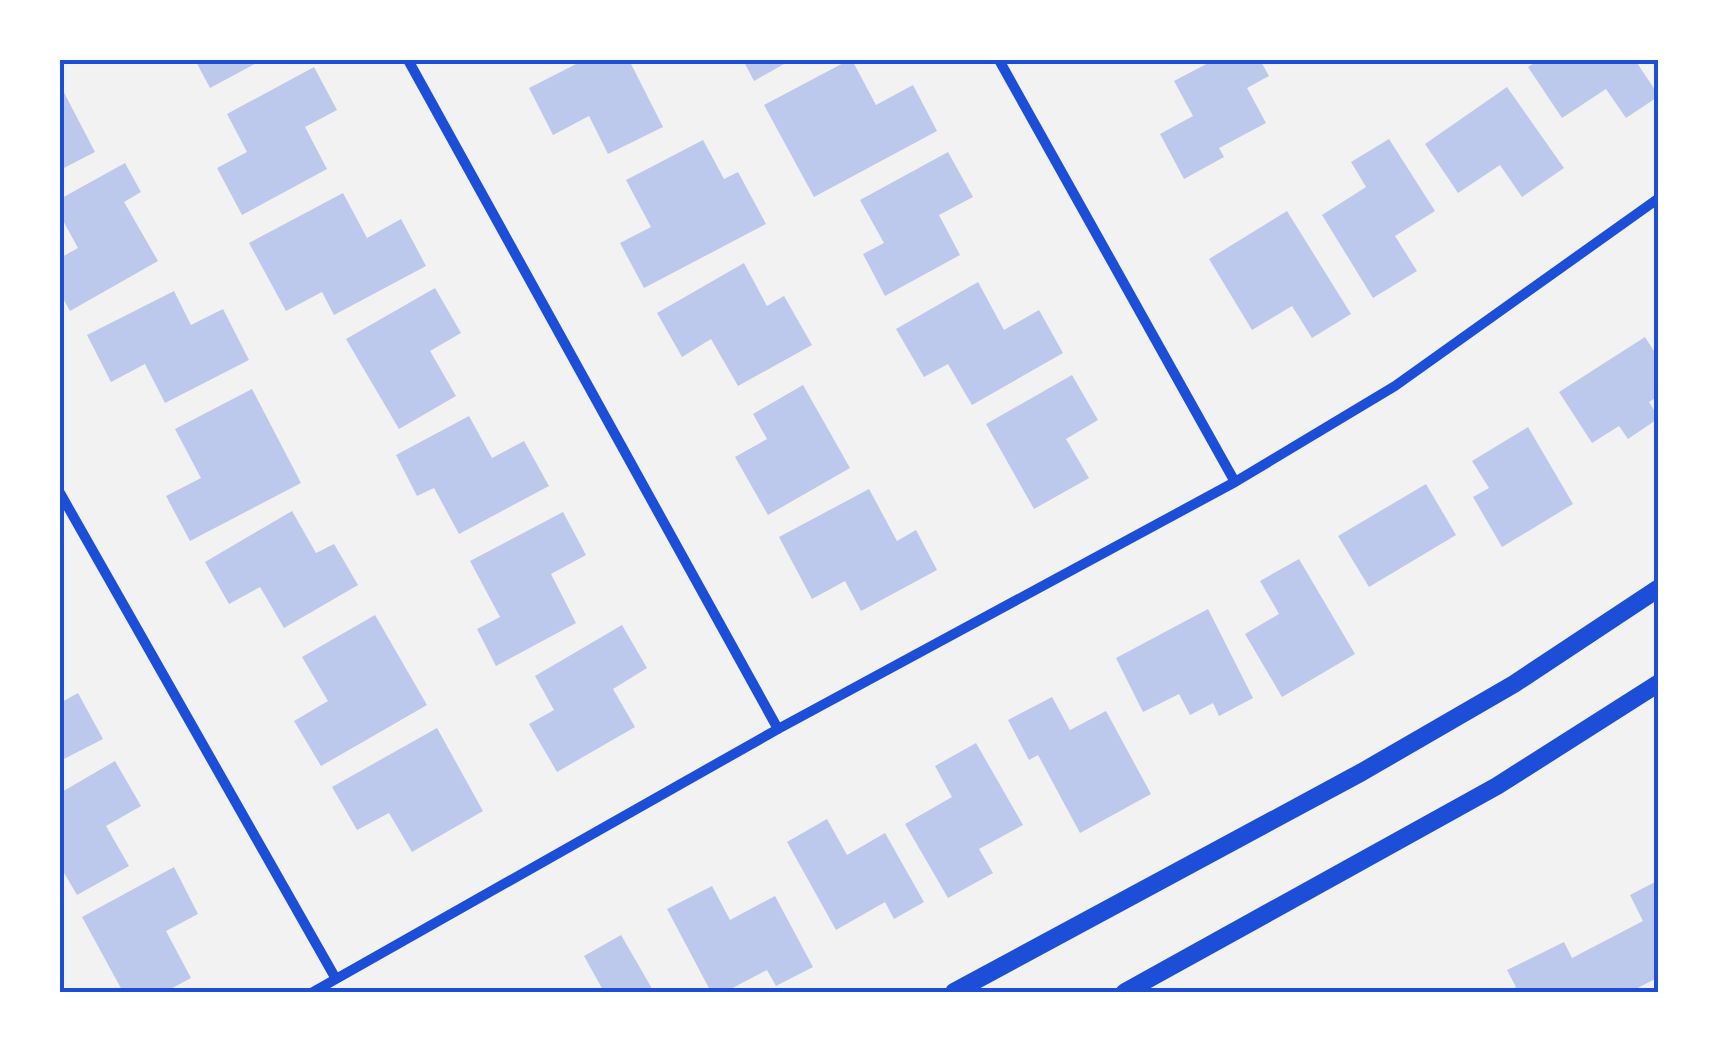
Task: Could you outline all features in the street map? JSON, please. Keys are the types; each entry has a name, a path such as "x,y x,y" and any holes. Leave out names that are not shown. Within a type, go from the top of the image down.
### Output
{"street":[{"path":"408,60 778,729"},
{"path":"999,60 1235,482"},
{"path":"313,992 778,729 1235,482 1395,386 1659,198"},
{"path":"60,493 336,979"},
{"path":"954,992 1362,772 1514,684 1659,588"},
{"path":"1126,992 1497,786 1659,683"}],"building":[{"path":"195,60 262,60 210,88"},
{"path":"584,60 629,60 663,127 608,154 589,116 553,135 529,88"},
{"path":"743,60 791,60 754,81"},
{"path":"849,60 876,105 913,85 937,131 814,197 764,105"},
{"path":"1214,60 1260,60 1269,76 1247,88 1266,123 1219,148 1224,157 1184,179 1160,134 1193,116 1174,81"},
{"path":"1539,60 1635,60 1659,96 1626,118 1606,89 1562,118 1528,67"},
{"path":"314,67 337,110 305,127 327,169 242,215 217,168 247,152 227,114"},
{"path":"60,85 95,152 60,170"},
{"path":"1507,87 1564,168 1522,197 1500,165 1458,193 1425,144"},
{"path":"1389,139 1435,211 1395,236 1417,271 1373,298 1322,215 1366,187 1351,162"},
{"path":"703,140 724,179 738,172 766,224 644,288 620,243 651,227 626,180"},
{"path":"948,152 973,197 939,215 960,255 885,296 863,254 884,243 860,200"},
{"path":"125,163 141,192 124,202 158,261 70,311 60,293 60,258 78,248 60,215 60,199"},
{"path":"343,193 367,238 401,219 426,266 334,315 322,292 286,311 249,243"},
{"path":"1287,211 1351,314 1312,338 1292,306 1252,330 1209,259"},
{"path":"744,263 767,306 784,296 812,345 738,386 711,339 682,357 657,313"},
{"path":"978,282 1004,330 1039,310 1063,353 972,405 948,364 924,377 896,329"},
{"path":"435,288 461,333 430,351 456,396 399,429 346,339"},
{"path":"174,291 191,325 223,309 249,360 165,403 145,364 111,382 87,335"},
{"path":"1645,337 1659,359 1659,396 1649,402 1659,418 1628,439 1619,426 1592,443 1559,392"},
{"path":"1072,375 1098,420 1066,439 1089,478 1034,509 986,424"},
{"path":"803,385 850,468 768,515 735,457 767,439 753,414"},
{"path":"252,389 301,483 190,541 166,496 201,478 175,429"},
{"path":"469,416 492,458 524,441 549,486 459,534 434,488 417,496 396,455"},
{"path":"1528,427 1573,504 1502,547 1473,497 1489,488 1472,461"},
{"path":"1426,484 1456,535 1369,587 1338,536"},
{"path":"869,489 897,541 916,530 937,570 861,611 845,581 812,599 779,537"},
{"path":"292,511 316,553 334,544 358,585 284,628 260,587 229,604 205,562"},
{"path":"563,512 586,555 551,574 576,623 496,666 477,629 500,617 470,561"},
{"path":"1299,559 1355,654 1282,697 1245,634 1279,614 1260,581"},
{"path":"1208,609 1253,698 1219,716 1213,703 1190,715 1179,694 1143,712 1116,658"},
{"path":"375,615 427,705 321,766 294,721 328,701 302,657"},
{"path":"622,625 647,668 613,689 635,727 557,772 529,724 554,710 535,676"},
{"path":"78,693 103,739 60,761 60,703"},
{"path":"1052,697 1070,730 1106,711 1151,794 1080,833 1038,755 1029,760 1008,720"},
{"path":"437,728 483,811 412,852 389,813 357,830 332,787"},
{"path":"976,743 1023,825 979,849 993,873 948,898 905,824 952,797 935,766"},
{"path":"115,761 141,806 106,826 129,866 77,895 60,866 60,793"},
{"path":"827,819 847,855 885,833 924,902 894,919 885,902 836,930 787,842"},
{"path":"174,867 198,914 166,931 191,978 165,992 123,992 82,917"},
{"path":"1659,880 1659,977 1630,992 1506,992 1516,987 1507,970 1564,942 1572,958 1643,921 1630,895"},
{"path":"712,886 730,920 775,896 813,967 776,986 767,970 725,992 711,992 667,909"},
{"path":"621,935 654,992 604,992 584,956"}]}
